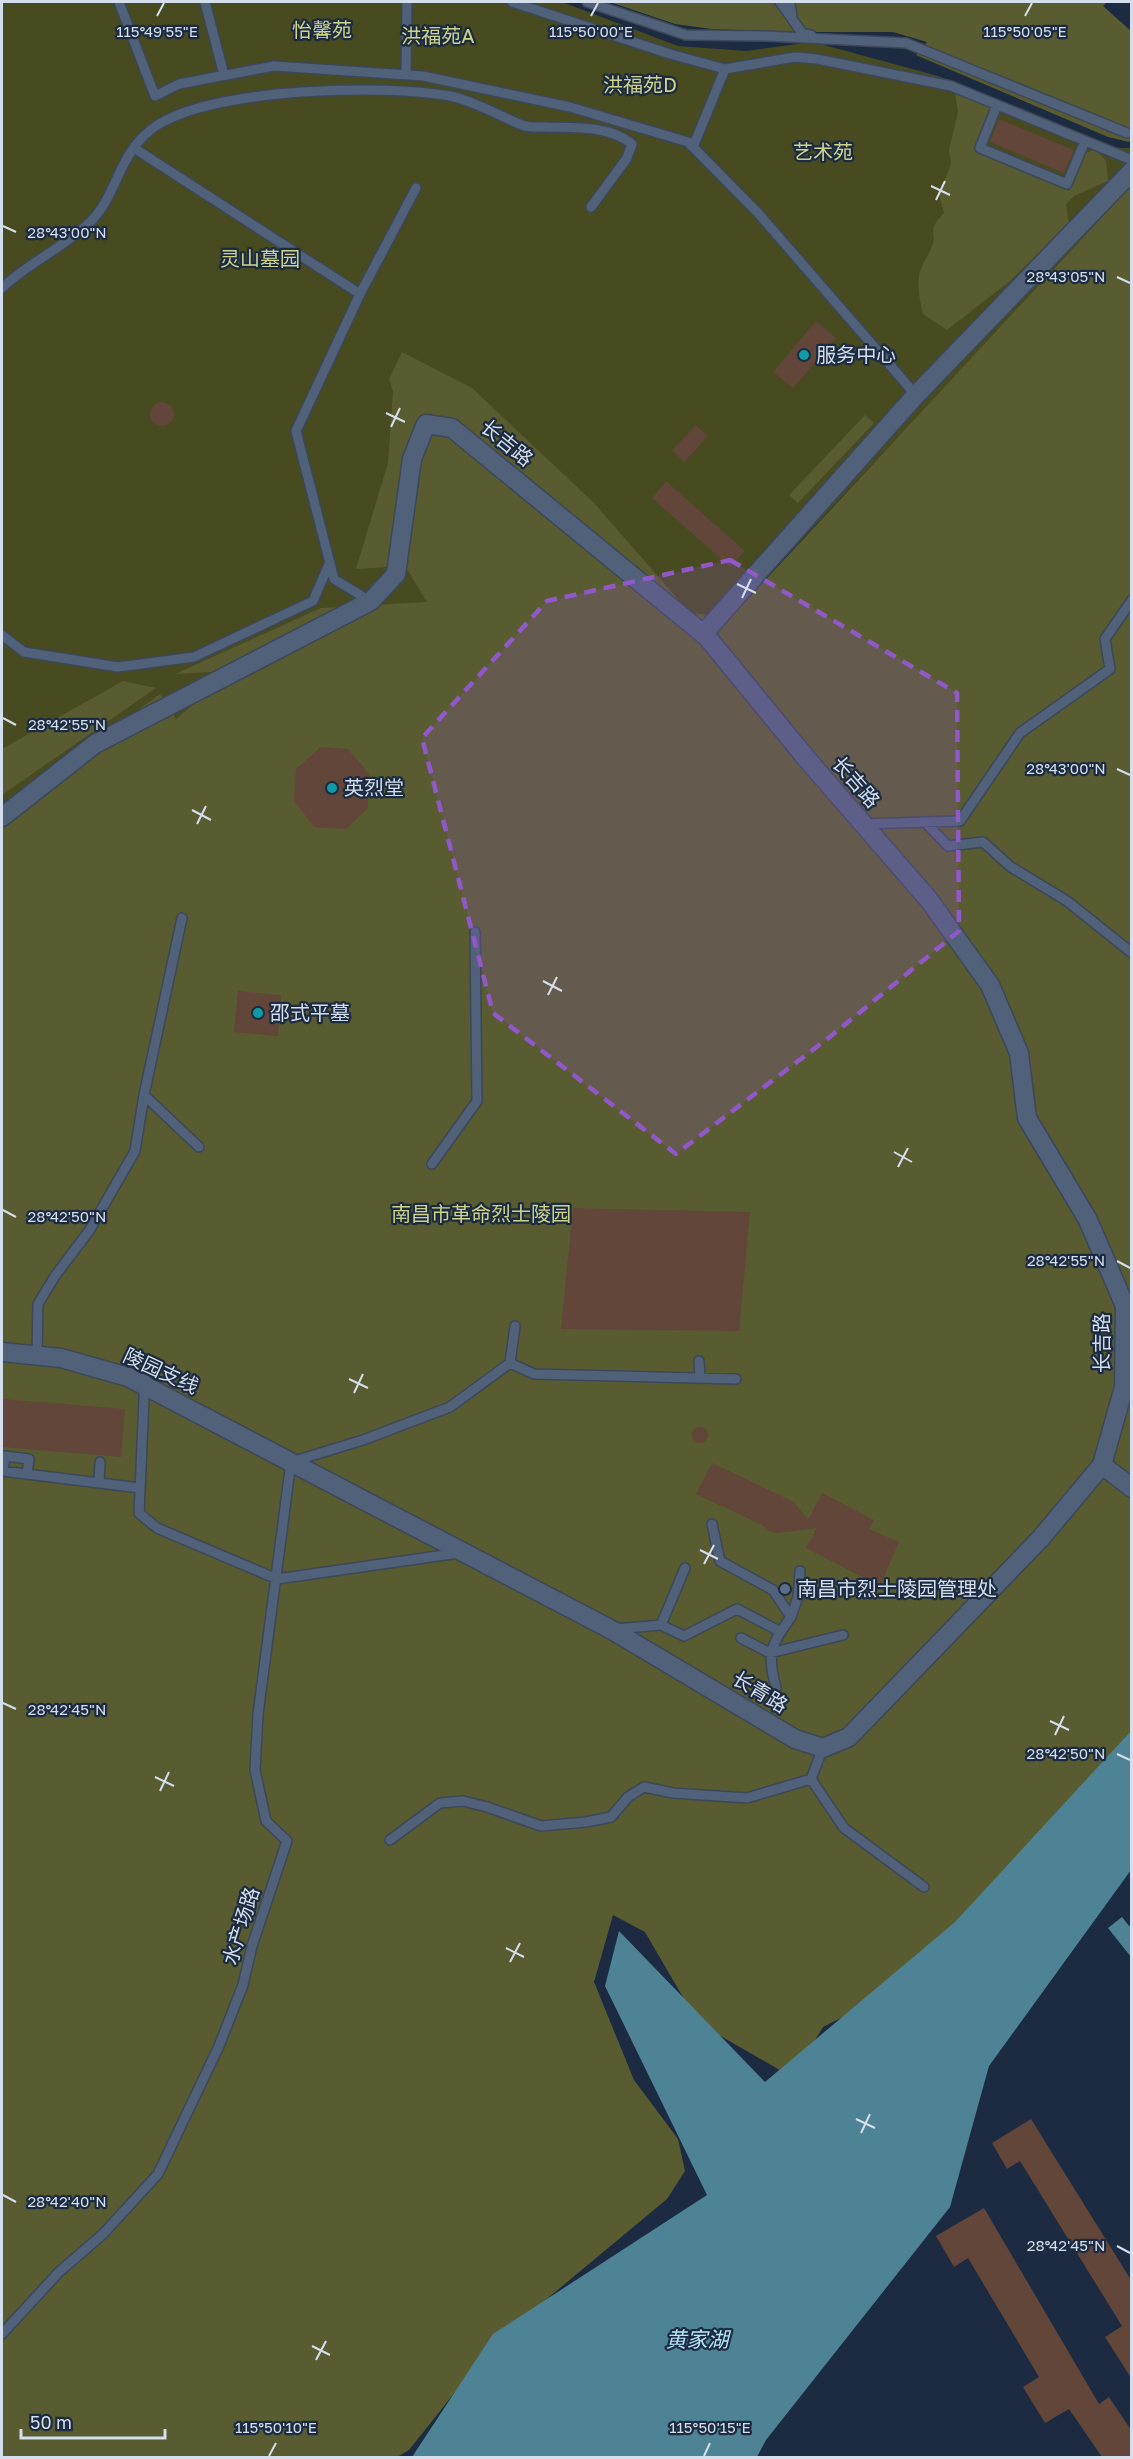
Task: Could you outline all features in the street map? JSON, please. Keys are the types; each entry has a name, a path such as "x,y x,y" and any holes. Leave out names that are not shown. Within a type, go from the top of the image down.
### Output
{"street":[{"path":"703,634 916,395 1131,171"},
{"name":"长吉路","path":"371,601 396,574 412,459 426,424 453,428 703,634 862,824 929,900 990,985 1019,1053 1027,1118 1088,1220 1125,1306 1124,1387 1102,1465"},
{"path":"2,817 96,744 371,601"},
{"name":"陵园支线","path":"2,1352 61,1358 145,1381 291,1462"},
{"name":"长青路","path":"291,1462 612,1630 795,1739 823,1748"},
{"path":"823,1748 849,1737 1041,1538 1102,1465 1131,1488"}],"lane":[{"path":"118,2 155,96 179,84 274,66 430,77 570,107 688,142 769,225 916,395"},
{"path":"205,2 224,75"},
{"path":"406,75 408,2"},
{"path":"512,2 670,54 725,69 795,57 817,59 942,84 1131,160"},
{"path":"587,2 686,35 766,36 906,43"},
{"path":"780,2 803,34 906,43 1127,133"},
{"path":"790,2 792,19"},
{"path":"693,147 725,69"},
{"path":"2,288 17,273 90,223 101,208 125,159 159,124 188,112 244,98 392,89 453,96 526,126 593,129 624,137 632,144 627,158 591,207"},
{"path":"997,105 980,148 1067,184 1085,141"},
{"path":"134,148 360,294"},
{"path":"371,601 334,579 296,431 360,294 416,188"},
{"path":"2,635 24,652 118,667 194,657 313,602 330,562"},
{"path":"862,824 960,822 1020,733 1110,669 1105,639 1131,600"},
{"path":"925,822 948,846 983,842 1011,867 1067,901 1131,953"},
{"path":"37,1356 38,1304 55,1276 89,1231 135,1150 144,1095 182,918"},
{"path":"432,1164 477,1101 475,932"},
{"path":"144,1095 200,1148"},
{"path":"291,1462 363,1440 450,1407 510,1363 515,1326"},
{"path":"699,1361 700,1378"},
{"path":"510,1363 534,1374 736,1379"},
{"path":"145,1381 139,1513 157,1528 277,1579 464,1552"},
{"path":"132,1435 142,1437"},
{"path":"27,1474 29,1459 4,1456 2,1471 140,1488"},
{"path":"99,1483 100,1462"},
{"name":"水产场路","path":"2,2334 59,2272 103,2234 158,2174 219,2046 243,1985 252,1946 287,1841 266,1821 255,1770 258,1714 291,1462"},
{"path":"712,1524 720,1562 773,1590 791,1617"},
{"path":"661,1624 686,1568"},
{"path":"776,1688 770,1665 770,1653 791,1617 798,1597 800,1571"},
{"path":"612,1630 661,1624 684,1636 737,1609 781,1632"},
{"path":"741,1638 770,1653 843,1635"},
{"path":"811,1779 823,1748"},
{"path":"390,1840 440,1803 463,1801 541,1826 611,1817 628,1797 644,1787 673,1793 747,1798 811,1779"},
{"path":"811,1779 844,1828 924,1887"}],"highlighted area":[{"path":"730,560 957,693 959,931 831,1036 676,1154 493,1013 422,738 547,601"}],"green space":[{"name":"灵山墓园","path":"2,2 562,2 678,46 746,51 813,42 938,76 1114,148 1131,148 1131,189 703,645 465,586 2,830"},
{"path":"610,2 1107,2 1103,6 1131,31 1131,140 1129,142 1108,137 916,55 927,42 893,32 712,29 675,24"},
{"path":"954,87 993,105 978,149 1069,191 1083,154 1096,149 1106,161 1108,181 1074,196 1066,204 1069,223 1010,281 947,330 923,314 918,282 921,269 931,249 933,228 944,213 939,195 951,164 949,150 958,112"},
{"name":"南昌市革命烈士陵园","path":"1131,186 1131,1792 947,1964 823,2027 792,2077 698,2023 645,1932 613,1915 594,1982 634,2080 678,2139 685,2171 667,2199 495,2342 409,2450 397,2457 2,2457 2,805 15,800 160,694 176,719 210,690 210,672 175,674 321,608 427,602 405,566 356,569 388,463 393,391 389,379 402,352 472,388 594,503 690,613 731,617"},
{"path":"865,415 874,423 798,503 789,495"},
{"path":"123,681 156,688 2,795 2,749"}],"water":[{"name":"黄家湖","path":"1131,1731 1131,1870 989,2066 950,2207 766,2440 757,2457 412,2457 493,2334 707,2195 605,1986 619,1931 765,2082 955,1922"},
{"path":"1122,1917 1129,1926 1131,1925 1131,1957 1108,1928"}],"building":[{"path":"999,119 1074,150 1064,173 990,142"},
{"name":"服务中心","path":"816,321 836,338 793,388 773,372"},
{"path":"162,402 171,405 174,414 171,423 162,426 153,423 150,414 153,405"},
{"path":"696,425 708,436 684,462 672,450"},
{"path":"666,481 745,551 730,567 652,498"},
{"name":"英烈堂","path":"321,747 348,749 370,775 368,808 346,829 314,827 294,801 296,769"},
{"name":"邵式平墓","path":"238,991 281,995 278,1036 234,1032"},
{"path":"573,1208 750,1212 739,1331 561,1329"},
{"path":"2,1399 125,1409 121,1457 2,1447"},
{"path":"697,1427 703,1427 708,1435 706,1441 697,1443 692,1438 692,1432"},
{"path":"712,1463 794,1502 808,1520 822,1493 874,1520 869,1529 899,1542 880,1586 806,1548 817,1528 777,1533 769,1531 762,1525 696,1494"},
{"path":"1031,2119 1131,2280 1131,2378 1105,2337 1122,2326 1020,2161 1007,2169 992,2143"},
{"path":"984,2208 1099,2404 1109,2397 1131,2430 1131,2457 1102,2457 1069,2409 1045,2423 1023,2387 1039,2377 968,2258 954,2267 936,2236"}],"place":[{"name":"服务中心","path":"804,355"},
{"name":"英烈堂","path":"332,788"},
{"name":"邵式平墓","path":"258,1013"},
{"name":"南昌市烈士陵园管理处","path":"785,1589"}],"park label":[{"name":"怡馨苑","path":"322,30"},
{"name":"洪福苑A","path":"438,36"},
{"name":"洪福苑D","path":"640,85"},
{"name":"艺术苑","path":"823,152"}]}
